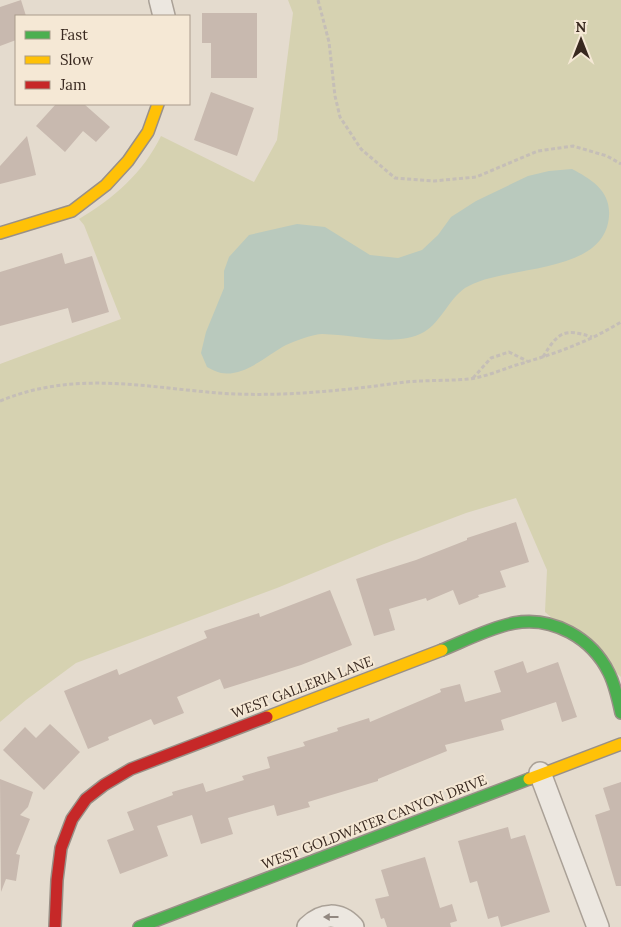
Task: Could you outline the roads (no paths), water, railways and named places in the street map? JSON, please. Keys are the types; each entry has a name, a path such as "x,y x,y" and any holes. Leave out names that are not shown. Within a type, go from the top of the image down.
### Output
{"street":[{"path":"160,0 164,15"},
{"path":"0,232 72,211 106,185 128,162 148,132 158,105"},
{"name":"WEST GALLERIA LANE","path":"55,927 56,880 60,848 81,804 104,784 131,769 491,631 513,623 530,622 564,630 582,638 608,671 621,713"},
{"name":"WEST GOLDWATER CANYON DRIVE","path":"139,927 621,744"},
{"path":"540,774 598,927"},
{"path":"308,927 322,917 331,916 340,917 353,927"}]}
